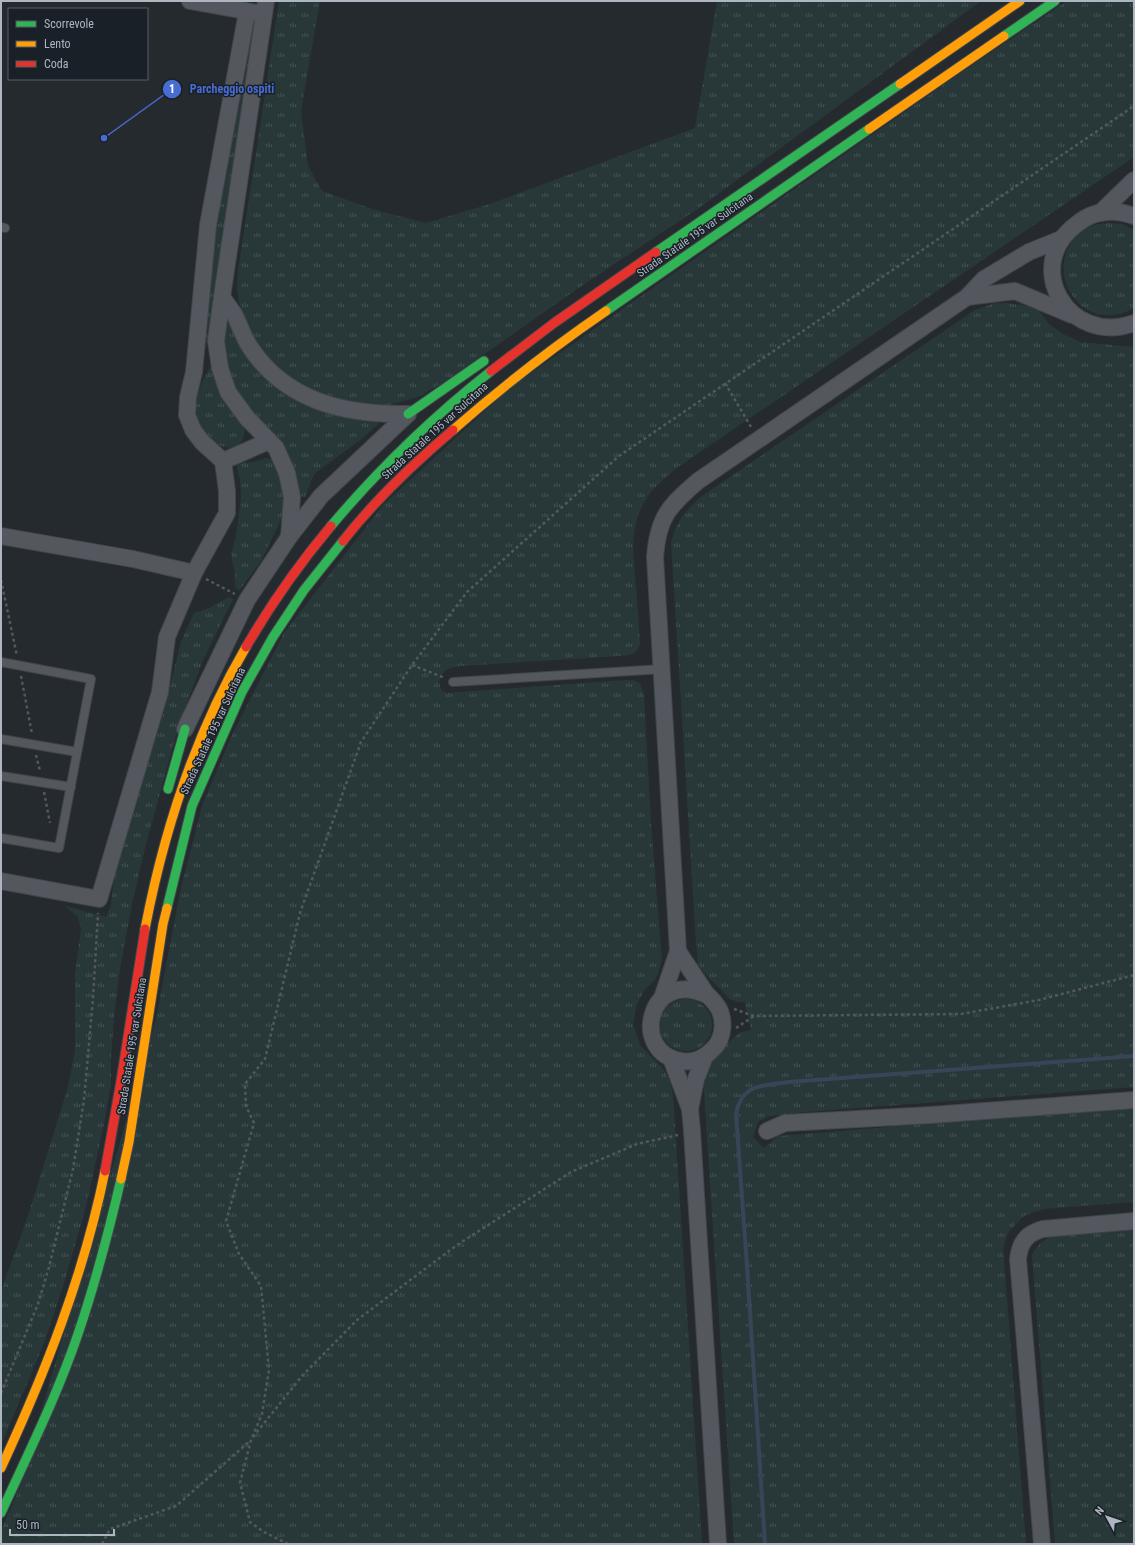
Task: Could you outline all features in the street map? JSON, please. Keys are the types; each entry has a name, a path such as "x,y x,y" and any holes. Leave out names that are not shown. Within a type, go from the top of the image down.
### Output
{"highway":[{"name":"Strada Statale 195 var Sulcitana","path":"1,1468 37,1389 68,1306 86,1245 104,1176 118,1100 147,916 159,859 176,801 201,738 226,683 255,631 287,582 322,535 400,452 446,409 505,359 591,297 1020,1"},
{"name":"Strada Statale 195 var Sulcitana","path":"1,1513 47,1412 66,1366 78,1334 110,1228 129,1142 163,924 192,806 242,692 273,637 304,590 353,528 410,467 498,390 559,343 1055,1"},
{"path":"408,414 485,360 505,359"},
{"path":"165,798 185,729"},
{"path":"142,902 147,916"}],"street":[{"path":"190,1 246,12 265,7 216,341 220,368 228,392 247,418 276,448 287,473 292,497 289,537"},
{"path":"1,881 99,899 160,692 167,637 194,573 227,513 227,491 223,461 202,442 193,430 187,415 188,397 194,372 208,225 246,12"},
{"path":"1074,316 1059,297 1054,280 1053,262 1056,250 1061,239 1068,230 1083,219 1100,212 1134,180"},
{"path":"1100,212 1118,212 1134,216"},
{"path":"678,951 707,995 716,1004 721,1014 723,1026 720,1038 714,1048 705,1056 688,1061 671,1058 661,1051 654,1042 650,1030 651,1018 655,1007 662,998 678,951 655,556 657,536 664,517 678,499 698,481 967,298 984,279 1029,252 1061,239"},
{"path":"967,298 1015,291 1094,326 1116,328 1134,323"},
{"path":"222,297 234,314 245,340 254,354 272,373 292,388 314,400 336,408 381,414 408,414"},
{"path":"1116,328 1134,335"},
{"path":"185,729 247,600 289,537 321,496 408,414"},
{"path":"223,461 269,441"},
{"path":"1,536 133,559 194,573"},
{"path":"662,998 673,992 684,989 696,990 707,995"},
{"path":"690,1109 696,1079 705,1056"},
{"path":"671,1058 690,1109 718,1544"},
{"path":"767,1131 785,1123 931,1115 1134,1100"},
{"path":"1042,1544 1018,1259 1019,1250 1022,1242 1035,1231 1134,1221"}],"lane":[{"path":"1,662 91,679 60,848 1,838"},
{"path":"453,682 662,669"},
{"path":"1,739 77,752"},
{"path":"1,776 71,788"}],"path":[{"path":"288,1544 264,1532 250,1522 240,1483 251,1440 262,1414 269,1370 261,1286 239,1254 226,1221 254,1123 246,1106 246,1084 265,1058 300,912 361,742 412,665 467,592 619,456 725,382 1134,106"},
{"path":"725,382 759,440"},
{"path":"194,573 247,600"},
{"path":"1,580 50,823"},
{"path":"412,665 453,682"},
{"path":"1,1393 38,1304 49,1267 73,1169 86,1086 99,899"},
{"path":"754,1016 961,1014 1039,1000 1134,975"},
{"path":"102,1544 110,1529 176,1506 251,1440 302,1376 358,1320 457,1244 571,1172 637,1144 692,1131"}],"green space":[{"path":"279,1 320,1 301,111 308,166 322,191 372,209 426,223 490,204 695,128 717,1 981,1 699,208 580,287 449,379 418,397 385,406 347,404 301,388 262,354 240,307 237,289 238,271"},
{"path":"1067,1 1134,1 1134,157 678,467 657,485 644,503 635,526 633,549 640,644 635,652 630,655 620,656 453,667 447,669 443,673 439,681 441,690 447,693 626,680 636,681 641,685 644,696 651,823 662,960 658,974 654,981 644,990 636,1007 633,1024 640,1045 664,1070 670,1081 673,1095 702,1544 1,1544 1,1530 16,1497 156,1019 180,892 202,806 232,735 284,633 383,505 511,387 965,70"},
{"path":"250,27 256,31 210,346 205,342 212,253"},
{"path":"1107,223 1122,224 1134,230 1134,308 1112,315 1093,312 1078,303 1068,288 1064,271 1066,254 1075,238 1092,226"},
{"path":"995,303 1027,306 1039,311 1049,324 1063,334 1080,342 1134,347 1134,1087 769,1116 758,1122 753,1137 764,1148 778,1136 1134,1107 1134,1202 1043,1209 1024,1216 1009,1231 1003,1248 1026,1544 734,1544 704,1092 705,1073 719,1052 739,1033 751,1030 745,1002 738,1002 730,999 705,974 698,964 671,542 676,527 682,516 702,496 975,310"},
{"path":"226,323 234,325 277,386 290,396 304,403 380,422 364,437 314,474 305,497 300,496 294,469 243,404 229,380 223,348"},
{"path":"210,367 230,409 245,425 243,437 239,444 233,447 226,447 210,439 204,433 198,422 196,408 197,398"},
{"path":"265,458 271,459 278,464 285,502 280,522 261,561 239,591 235,587 235,573 231,554 236,537 241,498 240,479 236,463 253,462"},
{"path":"229,597 233,599 203,660 179,724 145,848 132,904 120,969 114,1016 111,1084 86,1207 45,1341 1,1445 1,1291 28,1216 68,1087 75,1051 75,975 81,929 78,917 65,906 106,917 111,905 114,878 128,825 164,712 181,642 194,613 207,609"},
{"path":"686,999 696,1001 704,1007 710,1015 712,1025 710,1035 704,1043 696,1049 686,1051 676,1049 668,1043 662,1035 660,1025 662,1015 668,1007 676,1001"},
{"path":"1134,1230 1134,1544 1055,1544 1032,1255 1041,1243 1053,1236"}],"waterway":[{"path":"765,1544 736,1114 743,1096 748,1091 755,1088 789,1082 1134,1056"}],"traffic: fast":[{"path":"1004,36 1055,1"},
{"path":"656,252 900,84"},
{"path":"606,311 869,129"},
{"path":"408,414 484,361"},
{"path":"331,526 387,464 427,425 491,371"},
{"path":"167,908 192,806 242,692 273,637 304,590 343,541"},
{"path":"168,789 185,729"},
{"path":"1,1513 42,1425 70,1357 96,1277 121,1179"}],"traffic: slow":[{"path":"900,84 1020,1"},
{"path":"869,129 1004,36"},
{"path":"453,430 528,368 606,311"},
{"path":"145,929 162,855 184,784 211,714 246,647"},
{"path":"121,1179 129,1142 163,924 167,908"},
{"path":"1,1468 33,1396 62,1323 86,1248 105,1171"}],"traffic: jam":[{"path":"491,371 554,323 656,252"},
{"path":"343,541 368,511 395,483 453,430"},
{"path":"246,647 265,615 286,585 331,526"},
{"path":"105,1171 145,929"}],"place":[{"name":"Parcheggio ospiti","path":"104,138"}]}
